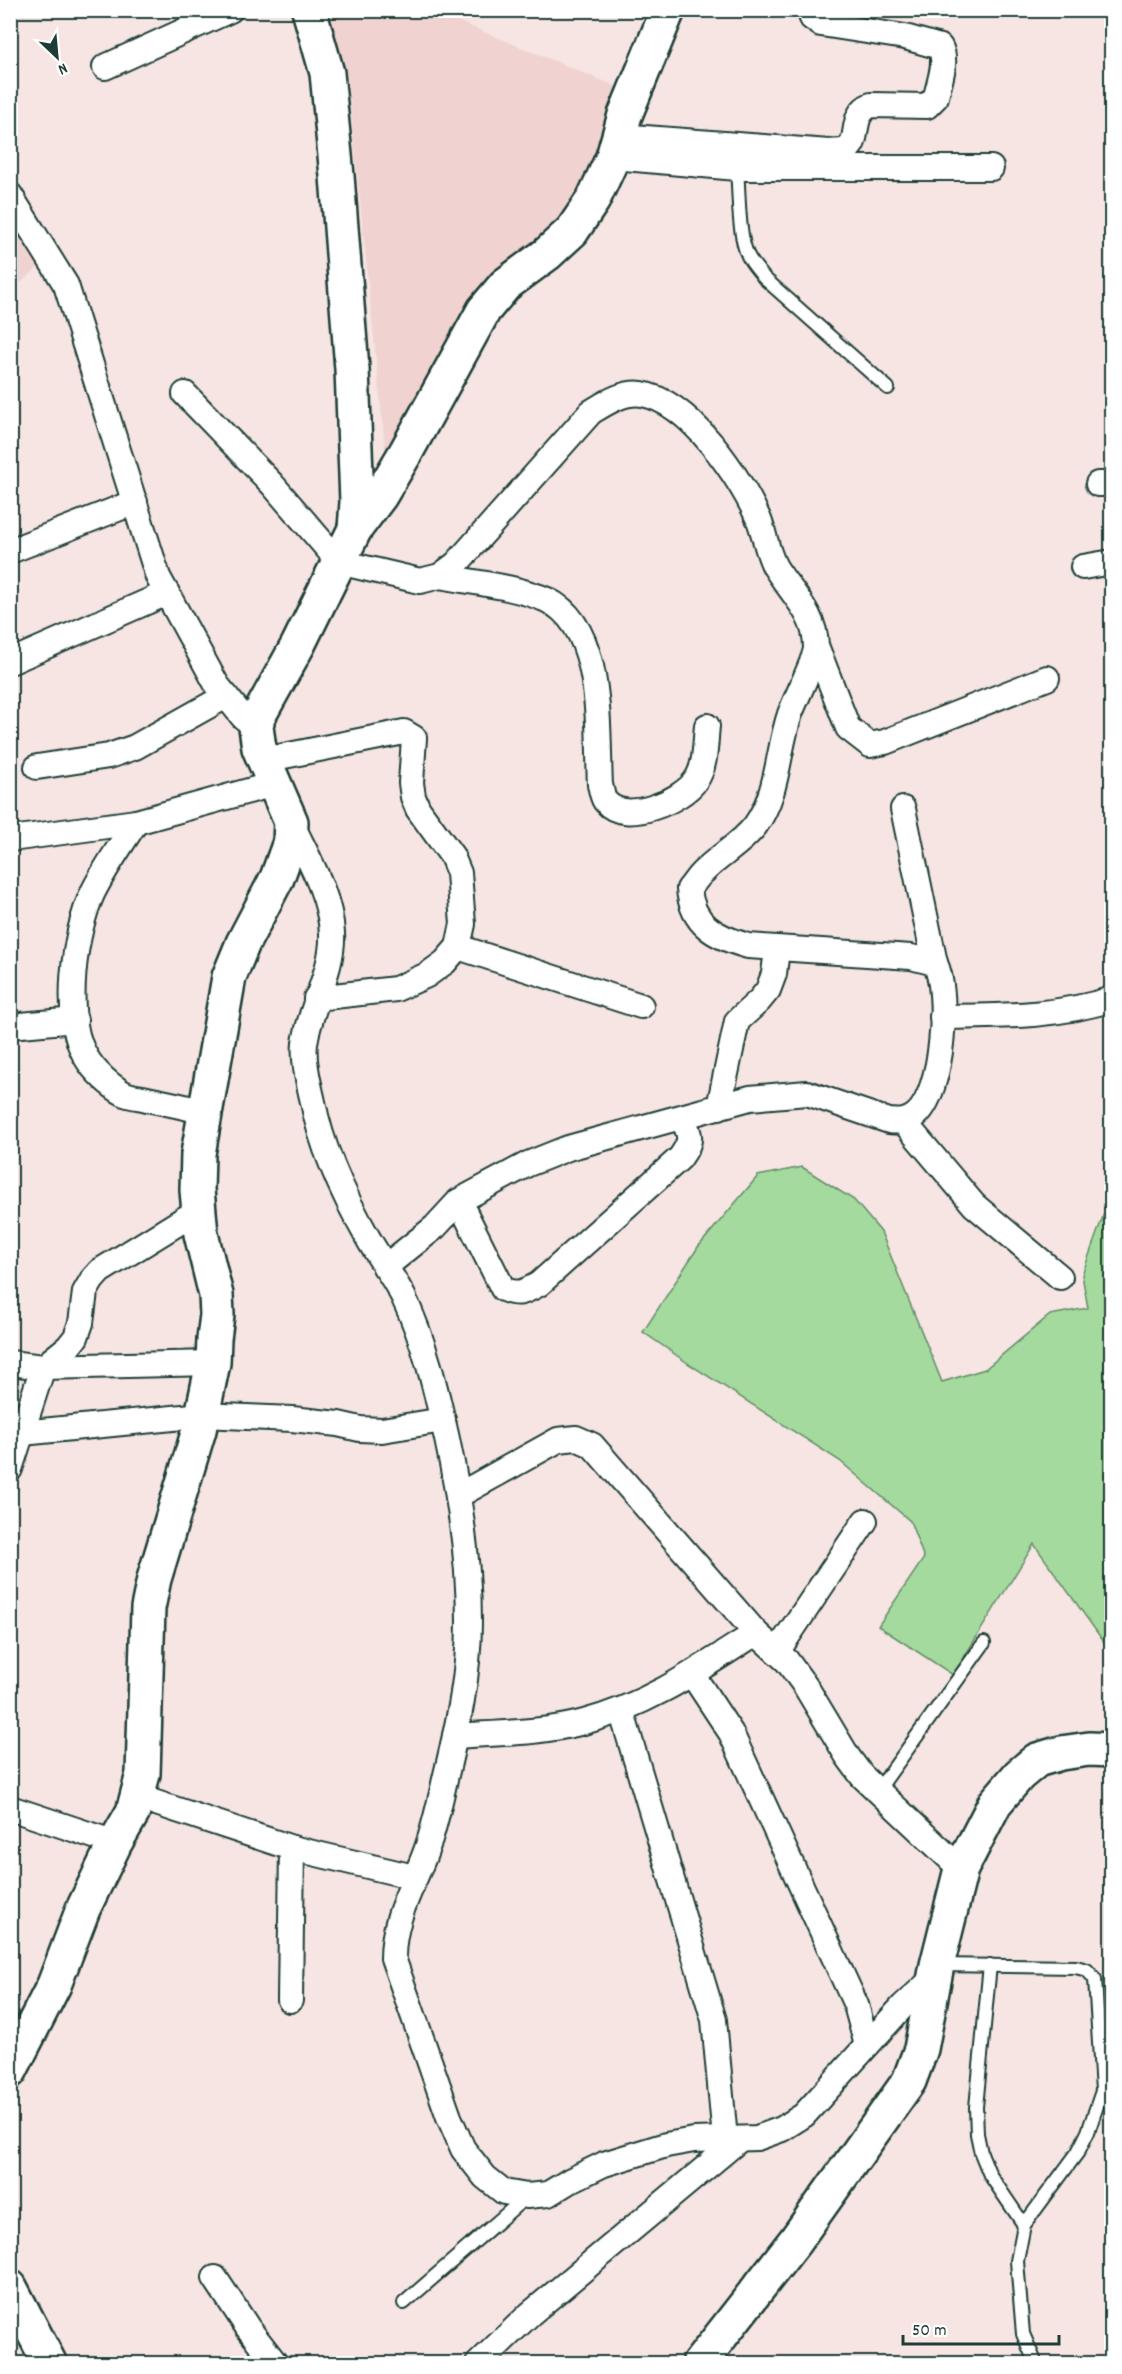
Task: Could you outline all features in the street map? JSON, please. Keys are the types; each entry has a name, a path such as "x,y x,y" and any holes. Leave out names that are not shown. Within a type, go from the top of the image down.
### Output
{"street":[{"path":"105,68 230,10"},
{"path":"309,10 327,73 337,176 353,379 357,502 355,529"},
{"path":"668,10 638,82 616,147 594,200 572,231 547,254 505,285 484,310 401,461 380,496 355,529 298,645 265,702 255,727 259,748 318,879 329,912 332,935 329,960 316,998 305,1046 307,1073 317,1124 337,1176 368,1239 402,1295 425,1351 434,1380 459,1495 469,1620 468,1668 455,1736 433,1828 425,1854 397,1919 393,1939 393,1958 449,2117 464,2149 485,2177 504,2192 527,2196 548,2194 604,2164 634,2154 694,2139 757,2138 782,2129 804,2115 936,1971"},
{"path":"616,147 830,152 845,150 851,145 858,116 863,108 871,105 927,106 933,102 944,61 944,54 940,47 905,37 821,24 812,18 810,10"},
{"path":"616,147 737,168 991,168"},
{"path":"10,195 66,285 151,557 166,593 199,654 226,696 243,717 255,727"},
{"path":"184,394 272,484 339,562 420,581 440,576 456,564 591,412 617,397 641,393 672,406 695,425 718,452 759,520 775,566 812,624 817,648 848,729 870,745 1047,678"},
{"path":"10,551 135,502"},
{"path":"1083,567 1112,562"},
{"path":"440,576 531,594 563,610 578,628 587,648 594,674 600,785 604,800 610,807 622,810 651,809 674,800 687,791 698,778 704,759 707,726"},
{"path":"10,662 166,593"},
{"path":"817,648 789,716 775,782 767,807 754,827 704,871 689,889 691,904 704,926 724,939 748,946 911,957 935,963"},
{"path":"37,767 109,756 135,747 226,696"},
{"path":"11,839 136,822 269,772 379,736 404,732 414,738 411,783 413,797 418,809 452,856 459,873 463,924 458,947 445,962 427,975 396,988 316,998"},
{"path":"385,1267 435,1227 459,1201 528,1164 568,1148 750,1098 807,1094 889,1121 904,1122 916,1115 927,1099 940,1057 943,987 935,963 903,809"},
{"path":"136,822 92,893 85,914 77,946 74,976 75,1020 85,1056 103,1078 126,1094 205,1112"},
{"path":"10,2071 54,1984 83,1909 115,1842 133,1812 138,1797 143,1774 147,1608 203,1415 213,1363 217,1315 216,1295 207,1263 199,1210 198,1154 229,977 277,878 290,842 291,822"},
{"path":"458,947 641,1006"},
{"path":"718,1107 736,1021 768,990 774,974 777,949"},
{"path":"942,1017 1025,1016 1056,1013 1112,999"},
{"path":"10,1026 75,1020"},
{"path":"459,1201 503,1289 514,1294 526,1291 539,1284 680,1158 688,1147 690,1134 682,1118"},
{"path":"904,1122 974,1205 1060,1277"},
{"path":"10,1469 43,1367 68,1347 76,1337 81,1323 86,1292 92,1280 100,1271 199,1210"},
{"path":"10,1363 43,1367 213,1363"},
{"path":"22,1433 203,1415 301,1420 338,1424 360,1430 382,1430 443,1420"},
{"path":"459,1495 558,1440 576,1438 592,1445 756,1633 787,1661 806,1687 848,1758 862,1776 961,1869"},
{"path":"777,1652 865,1521"},
{"path":"455,1736 538,1730 583,1723 621,1710 692,1674 756,1633"},
{"path":"692,1674 731,1733 856,2005 867,2045"},
{"path":"621,1710 714,2020 733,2139"},
{"path":"699,2364 795,2241 909,2081 921,2049 936,1971 961,1869 995,1803 1019,1775 1037,1760 1080,1750 1112,1750"},
{"path":"138,1797 292,1848 414,1877"},
{"path":"12,1806 115,1842"},
{"path":"290,2000 292,1848"},
{"path":"478,2364 530,2314 733,2139"},
{"path":"215,2278 248,2328 276,2364"},
{"path":"10,2287 50,2364"}],"lane":[{"path":"737,168 743,238 747,254 764,278 888,388"},
{"path":"878,1790 984,1643"},
{"path":"990,1965 976,2107 977,2134 981,2153 990,2175 1024,2225"},
{"path":"936,1971 990,1965 1076,1966 1087,1970 1095,1979 1107,2092 1078,2152 1024,2225 1017,2261 1023,2334 1036,2364"},
{"path":"404,2303 527,2196"}],"shaded area":[{"path":"327,11 433,11 623,89 567,224 387,467 347,74"},
{"path":"10,222 40,266 11,291 10,291"}],"green space":[{"path":"802,1167 854,1200 881,1232 942,1382 985,1369 1050,1315 1088,1308 1082,1275 1111,1194 1111,1652 1034,1544 953,1675 878,1626 924,1558 910,1521 840,1461 643,1332 698,1247 758,1176"}]}
